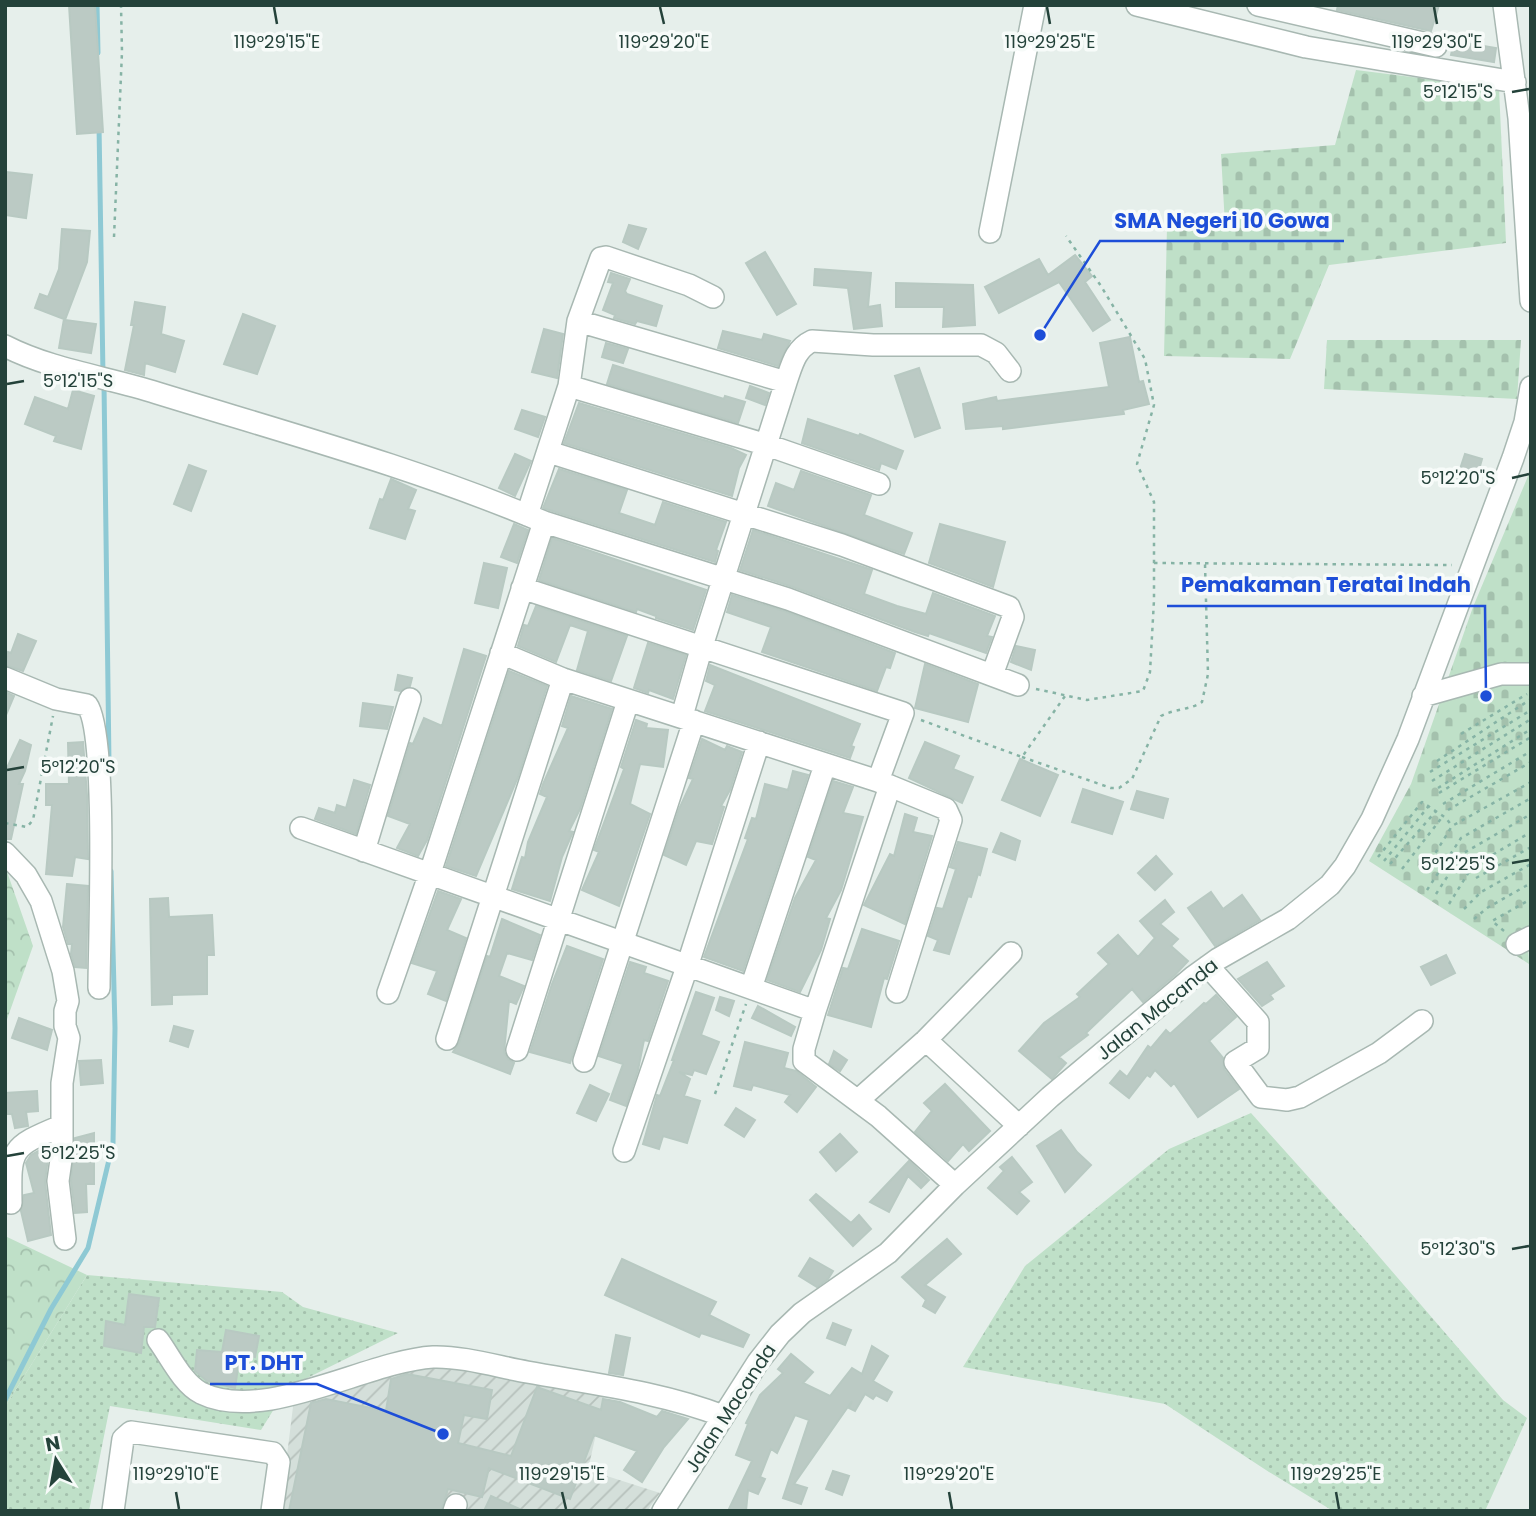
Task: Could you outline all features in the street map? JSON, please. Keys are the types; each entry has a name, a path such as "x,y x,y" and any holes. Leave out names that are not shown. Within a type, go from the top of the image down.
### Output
{"street":[{"path":"989,232 1035,5"},
{"path":"1137,5 1306,47 1515,82"},
{"path":"1258,5 1436,46"},
{"path":"1504,5 1515,82 1525,120 1531,300"},
{"path":"388,993 430,873 522,588 549,452 569,386 578,321 598,261 603,257 689,285 713,297"},
{"path":"578,321 786,382"},
{"path":"584,1061 622,944 688,719 702,646 797,353 812,341 873,345 981,345 996,353 1010,371"},
{"path":"5,346 48,362 438,481 536,518 788,599 1018,685"},
{"path":"569,386 767,445 879,484"},
{"name":"Jalan Macanda","path":"663,1511 758,1363 780,1334 802,1313 888,1253 1018,1126 1208,966 1288,919 1330,886 1372,819 1408,738 1472,573 1525,422 1531,387"},
{"path":"549,452 842,545 1009,607 1013,617 992,675"},
{"path":"522,588 903,713 804,1049 806,1063 878,1116 955,1185"},
{"path":"501,653 563,679 760,742 943,806 950,814 951,820 897,992"},
{"path":"1423,696 1501,674 1531,674"},
{"path":"5,678 56,699 87,705 94,718 100,782 99,988"},
{"path":"447,1039 563,679"},
{"path":"364,851 410,699"},
{"path":"517,1050 628,701"},
{"path":"624,1152 760,742"},
{"path":"751,988 825,765"},
{"path":"301,828 816,1011"},
{"path":"5,853 26,875 41,901 50,934 61,957 69,1038 62,1083 62,1153 58,1181 65,1239"},
{"path":"864,1096 926,1040 1011,953"},
{"path":"1208,966 1258,1022 1258,1048 1235,1062 1261,1097 1287,1100 1300,1097 1379,1053 1422,1021"},
{"path":"926,1040 1018,1126"},
{"path":"11,1203 11,1160 16,1150 61,1125"},
{"path":"158,1340 194,1387 217,1398 263,1399 301,1393 380,1367 434,1357 636,1392 696,1406 723,1416"},
{"path":"113,1511 123,1439 131,1432 273,1453 279,1462 272,1511"}],"path":[{"path":"114,237 122,52 121,5"},
{"path":"1018,685 1087,700 1143,691 1150,673 1154,502 1137,464 1154,404 1145,359 1101,286 1066,236"},
{"path":"1154,563 1455,565 1472,573"},
{"path":"903,713 1111,788 1119,788 1132,779 1161,716 1202,702 1208,674 1205,564"},
{"path":"1461,734 1531,689"},
{"path":"1023,757 1065,696"},
{"path":"5,823 27,827 33,820 56,699"},
{"path":"1437,761 1531,699"},
{"path":"1430,772 1531,710"},
{"path":"1432,781 1531,719"},
{"path":"1438,788 1531,729"},
{"path":"1438,793 1531,737"},
{"path":"1443,804 1531,751"},
{"path":"1448,810 1531,762"},
{"path":"1431,859 1452,826 1531,782"},
{"path":"1427,890 1461,838 1531,798"},
{"path":"1378,856 1422,802 1444,816 1452,826"},
{"path":"1384,861 1429,806"},
{"path":"1391,864 1436,811"},
{"path":"1436,894 1462,854 1531,814"},
{"path":"1402,869 1444,816"},
{"path":"1449,904 1472,867 1531,832"},
{"path":"1476,878 1531,847"},
{"path":"1464,909 1481,892 1531,864"},
{"path":"1474,919 1487,908 1531,883"},
{"path":"1518,938 1492,921 1531,899"},
{"path":"715,1094 751,988"}],"shaded area":[{"path":"436,1362 605,1393 588,1470 660,1493 647,1511 280,1511 294,1399"}],"green space":[{"path":"1356,70 1499,88 1506,243 1329,265 1290,359 1164,356 1167,227 1225,225 1221,154 1335,145"},
{"path":"1327,340 1521,340 1517,399 1324,389"},
{"path":"1531,469 1529,964 1369,861 1411,784 1473,607"},
{"path":"5,866 33,946 5,1025"},
{"path":"1251,1113 1503,1400 1527,1418 1485,1511 1333,1511 1165,1404 963,1367 1025,1266 1169,1149"},
{"path":"5,1236 87,1275 5,1407"},
{"path":"87,1275 282,1292 303,1307 398,1333 287,1388 261,1430 110,1406 89,1511 5,1511 5,1407"}],"building":[{"path":"69,5 95,5 103,132 77,134"},
{"path":"1338,5 1439,5 1431,31 1337,10"},
{"path":"1454,41 1496,48 1494,62 1451,55"},
{"path":"6,172 32,175 26,218 5,215"},
{"path":"629,225 646,229 638,249 623,242"},
{"path":"62,229 90,231 87,262 65,320 96,324 91,353 59,348 64,319 35,308 40,294 48,297 59,269"},
{"path":"765,252 796,304 777,315 746,263"},
{"path":"1075,255 1092,276 1085,282 1110,320 1093,331 1059,282 999,313 985,287 1039,259 1048,275"},
{"path":"815,269 871,273 868,307 880,305 882,326 854,329 848,288 814,285"},
{"path":"611,273 630,279 625,291 627,294 662,306 656,326 614,318 615,315 603,310 613,283 608,282"},
{"path":"896,283 973,285 975,325 943,327 944,307 896,307"},
{"path":"135,302 165,307 161,334 184,341 175,372 145,363 144,375 125,370 134,325 131,325"},
{"path":"243,314 275,326 257,374 224,364"},
{"path":"544,329 563,334 557,378 532,372"},
{"path":"723,331 762,340 764,334 790,341 778,366 718,348"},
{"path":"1130,337 1139,382 1143,381 1149,404 1123,410 1124,414 1003,429 1003,426 966,429 963,404 996,397 997,401 1109,387 1100,343"},
{"path":"606,343 628,349 623,363 602,357"},
{"path":"613,365 724,399 725,396 745,402 738,423 607,384"},
{"path":"919,368 940,428 915,437 895,376"},
{"path":"750,386 769,393 765,405 746,398"},
{"path":"73,390 94,396 81,449 54,441 56,436 25,424 35,397 68,409"},
{"path":"579,403 731,448 746,455 739,468 732,496 564,443"},
{"path":"522,410 545,417 538,437 515,429"},
{"path":"808,419 859,436 860,434 903,451 896,469 881,463 879,470 802,443"},
{"path":"515,454 531,461 515,496 499,488"},
{"path":"1465,454 1482,459 1475,484 1457,478"},
{"path":"189,465 206,471 191,511 174,504"},
{"path":"559,469 627,490 619,513 655,525 663,502 726,522 716,550 715,562 543,508"},
{"path":"801,471 871,495 864,515 912,533 904,554 768,506 776,483 794,490"},
{"path":"391,479 416,490 408,509 415,511 405,539 370,528 380,499 383,500"},
{"path":"514,524 528,530 517,563 501,557"},
{"path":"940,524 1005,542 993,587 929,563"},
{"path":"753,530 872,570 864,594 897,606 926,614 933,593 995,616 987,636 992,637 986,653 929,633 928,636 915,632 740,570"},
{"path":"552,538 706,590 693,630 637,609 636,612 539,580"},
{"path":"484,563 507,568 498,608 475,603"},
{"path":"732,595 784,611 895,653 890,668 886,667 877,691 762,652 771,627 727,612"},
{"path":"536,606 627,636 611,681 577,670 588,631 570,625 556,662 518,646 524,625 528,626"},
{"path":"18,634 36,641 23,671 5,665 8,652 11,653"},
{"path":"648,643 686,655 673,699 649,690 648,693 634,688"},
{"path":"1016,646 1035,650 1031,670 1011,662"},
{"path":"464,649 486,656 427,840 418,856 397,848 410,824 388,816 410,743 413,744 424,718 442,726"},
{"path":"925,664 978,684 968,722 915,708"},
{"path":"710,665 860,724 851,746 854,747 850,758 705,711 715,685 706,681"},
{"path":"509,671 547,686 518,777 476,876 446,866"},
{"path":"398,675 412,678 410,686 400,691 395,690"},
{"path":"5,692 14,696 6,715 5,715"},
{"path":"571,696 612,709 580,809 569,831 573,832 562,857 550,901 512,889 547,797 540,794 568,728 562,726"},
{"path":"363,703 393,707 387,729 360,726"},
{"path":"636,720 647,724 646,728 668,730 663,767 640,764 630,804 650,814 619,906 582,890 599,852 594,850 624,769 621,767"},
{"path":"702,739 725,750 727,746 742,752 730,790 721,806 724,807 712,844 696,841 686,865 664,855 679,809 693,779 689,778"},
{"path":"20,740 31,745 19,784 23,784 11,839 5,839 5,772"},
{"path":"83,742 88,859 75,857 72,876 46,874 52,805 46,805 46,784 69,784 68,743"},
{"path":"925,742 959,756 953,769 973,777 962,803 909,778"},
{"path":"1020,759 1058,775 1040,816 1002,800"},
{"path":"793,771 808,775 743,971 704,957 748,839 745,838 752,818 756,819 765,784 788,790"},
{"path":"354,780 370,785 356,834 315,819 319,808 335,813 337,805 346,808"},
{"path":"833,781 853,787 843,813 863,817 841,890 826,918 830,919 821,950 800,992 767,980 795,898 816,860 808,857"},
{"path":"1083,789 1123,802 1112,834 1072,822"},
{"path":"1137,791 1168,799 1163,818 1131,809"},
{"path":"905,814 917,818 913,832 932,836 905,924 864,905 890,854 894,856"},
{"path":"1001,833 1020,841 1015,860 993,852"},
{"path":"958,842 987,849 980,875 978,874 971,897 968,896 949,954 934,950 938,940 928,936 937,908 943,909 956,869 950,867"},
{"path":"1156,856 1172,874 1155,890 1138,873"},
{"path":"67,884 88,886 86,968 75,967 71,954 72,944 68,944 63,927"},
{"path":"438,891 461,899 447,930 466,938 446,1001 428,994 437,971 412,963"},
{"path":"1211,892 1223,909 1242,895 1260,920 1215,946 1188,908"},
{"path":"168,898 169,917 212,915 214,955 207,955 207,994 172,995 172,1004 152,1005 150,899"},
{"path":"1165,900 1174,912 1160,924 1178,939 1171,946 1188,961 1143,1002 1132,989 1086,1033 1088,1035 1059,1057 1066,1063 1052,1079 1019,1051 1044,1023 1080,997 1077,994 1109,964 1098,953 1118,935 1138,957 1155,938 1140,921"},
{"path":"502,919 540,935 532,960 507,953 499,976 524,986 516,1004 509,1001 504,1052 514,1063 510,1074 453,1052 459,1043"},
{"path":"862,929 899,941 887,979 884,978 871,1027 828,1015 843,968 848,969"},
{"path":"567,946 603,959 570,1063 530,1052"},
{"path":"1446,955 1455,973 1431,985 1421,967"},
{"path":"630,962 646,967 644,973 668,981 648,1041 644,1040 638,1070 626,1106 610,1100 623,1064 599,1056"},
{"path":"1267,962 1284,986 1270,995 1273,999 1262,1006 1238,979"},
{"path":"696,992 714,998 701,1035 719,1042 706,1074 694,1070 692,1075 679,1072 690,1079 684,1096 700,1101 687,1143 663,1136 659,1149 643,1144 657,1095 660,1096 674,1060"},
{"path":"1216,995 1236,1017 1209,1041 1223,1058 1224,1069 1239,1089 1198,1117 1174,1083 1171,1086 1155,1070 1150,1077 1147,1075 1129,1098 1110,1083 1120,1071 1127,1077 1148,1046 1151,1048 1166,1030 1170,1034"},
{"path":"720,997 734,1001 729,1016 716,1010"},
{"path":"758,1006 795,1027 791,1036 752,1018"},
{"path":"19,1018 52,1030 47,1050 12,1038"},
{"path":"174,1026 193,1031 188,1047 170,1041"},
{"path":"745,1042 788,1053 784,1068 796,1071 816,1087 797,1112 785,1102 790,1095 753,1085 751,1090 734,1086"},
{"path":"834,1051 847,1060 840,1071 829,1064"},
{"path":"101,1060 103,1083 81,1085 79,1061"},
{"path":"945,1084 990,1131 969,1151 963,1144 948,1161 915,1132 932,1111 924,1103"},
{"path":"590,1085 609,1094 596,1121 577,1113"},
{"path":"37,1091 38,1111 26,1112 28,1126 15,1128 12,1114 5,1114 5,1093"},
{"path":"736,1108 755,1120 744,1137 725,1125"},
{"path":"1061,1130 1077,1152 1091,1165 1065,1192 1037,1146"},
{"path":"94,1133 94,1184 86,1184 87,1212 75,1213 71,1181 75,1138"},
{"path":"840,1134 857,1152 836,1171 820,1152"},
{"path":"44,1148 48,1157 45,1182 51,1235 28,1241 21,1211 24,1195 34,1193 26,1163 31,1155"},
{"path":"1012,1157 1032,1182 1019,1192 1029,1201 1017,1214 988,1188 1004,1171 1000,1167"},
{"path":"909,1161 929,1180 921,1188 908,1176 889,1212 870,1202"},
{"path":"816,1194 851,1223 859,1215 871,1229 853,1246 810,1200"},
{"path":"947,1239 961,1254 925,1285 945,1297 935,1313 923,1306 926,1300 902,1277"},
{"path":"810,1258 833,1271 828,1279 817,1287 799,1276"},
{"path":"622,1259 716,1302 709,1315 749,1335 743,1347 701,1333 699,1337 605,1295"},
{"path":"129,1294 159,1298 155,1327 144,1327 141,1353 104,1346 106,1321 125,1325"},
{"path":"833,1323 851,1330 845,1345 827,1338"},
{"path":"226,1330 259,1336 255,1357 240,1354 235,1388 207,1381 195,1371 197,1350 222,1352"},
{"path":"616,1335 630,1338 623,1375 609,1373"},
{"path":"872,1346 888,1356 873,1381 892,1392 887,1401 876,1395 873,1399 865,1394 855,1411 849,1408 852,1401 794,1484 807,1488 801,1504 783,1498 809,1420 795,1415 777,1453 771,1449 760,1477 765,1479 758,1494 748,1490 746,1511 728,1511 752,1461 736,1455 748,1424 746,1423 760,1395 783,1373 778,1369 791,1354 813,1372 803,1383 830,1396 852,1368 862,1374"},
{"path":"407,1374 492,1390 487,1419 464,1415 458,1443 511,1456 537,1387 601,1410 603,1399 620,1402 657,1417 662,1411 688,1419 664,1447 642,1482 624,1470 637,1451 594,1435 570,1499 489,1468 482,1497 448,1489 441,1511 289,1511 311,1403 326,1399 386,1411 391,1379"},
{"path":"833,1471 849,1476 842,1495 826,1489"},
{"path":"491,1496 524,1511 484,1511"}],"waterway":[{"path":"97,5 98,53"},
{"path":"99,125 103,375"},
{"path":"104,384 109,763"},
{"path":"5,1400 51,1309 88,1248 113,1143 115,1028 111,871"}],"place":[{"name":"SMA Negeri 10 Gowa","path":"1040,335"},
{"name":"Pemakaman Teratai Indah","path":"1486,696"},
{"name":"PT. DHT","path":"443,1434"}]}
